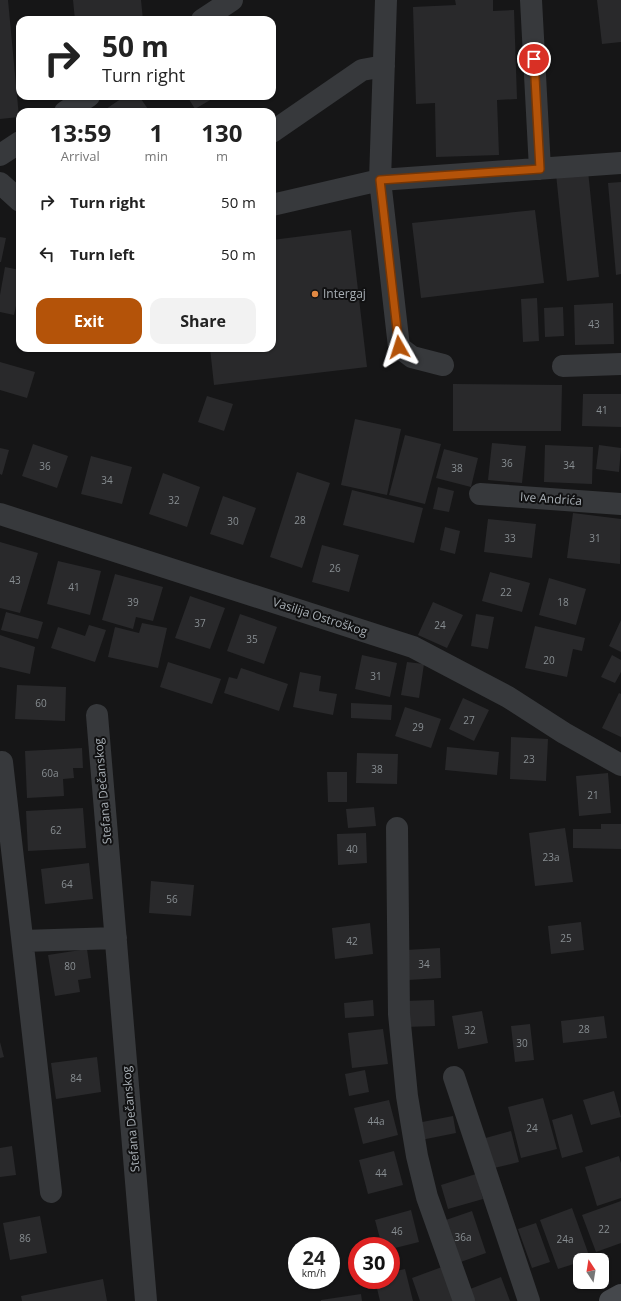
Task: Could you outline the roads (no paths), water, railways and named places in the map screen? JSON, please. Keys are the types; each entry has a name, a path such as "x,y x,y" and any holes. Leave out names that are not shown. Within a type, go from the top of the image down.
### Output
{"main road":[{"path":"610,1301 621,1295"}],"street":[{"path":"208,16 232,0"},
{"path":"386,0 380,180 399,347 412,358 443,365"},
{"path":"531,0 540,169"},
{"path":"276,129 362,70 384,66"},
{"path":"71,108 83,100"},
{"path":"0,155 16,145"},
{"path":"276,204 380,180 621,164"},
{"path":"0,183 16,197"},
{"path":"563,366 621,364"},
{"name":"Ive Andrića","path":"480,494 621,504"},
{"name":"Vasilija Ostroškog","path":"0,514 413,647 508,697 564,733 621,765"},
{"name":"Stefana Dečanskog","path":"97,715 146,1301"},
{"path":"2,762 51,1192"},
{"path":"397,828 400,1014 407,1096 417,1156 427,1197 464,1301"},
{"path":"23,940 116,938"},
{"path":"454,1077 529,1301"}],"place":[{"name":"Intergaj","path":"315,294"}]}
